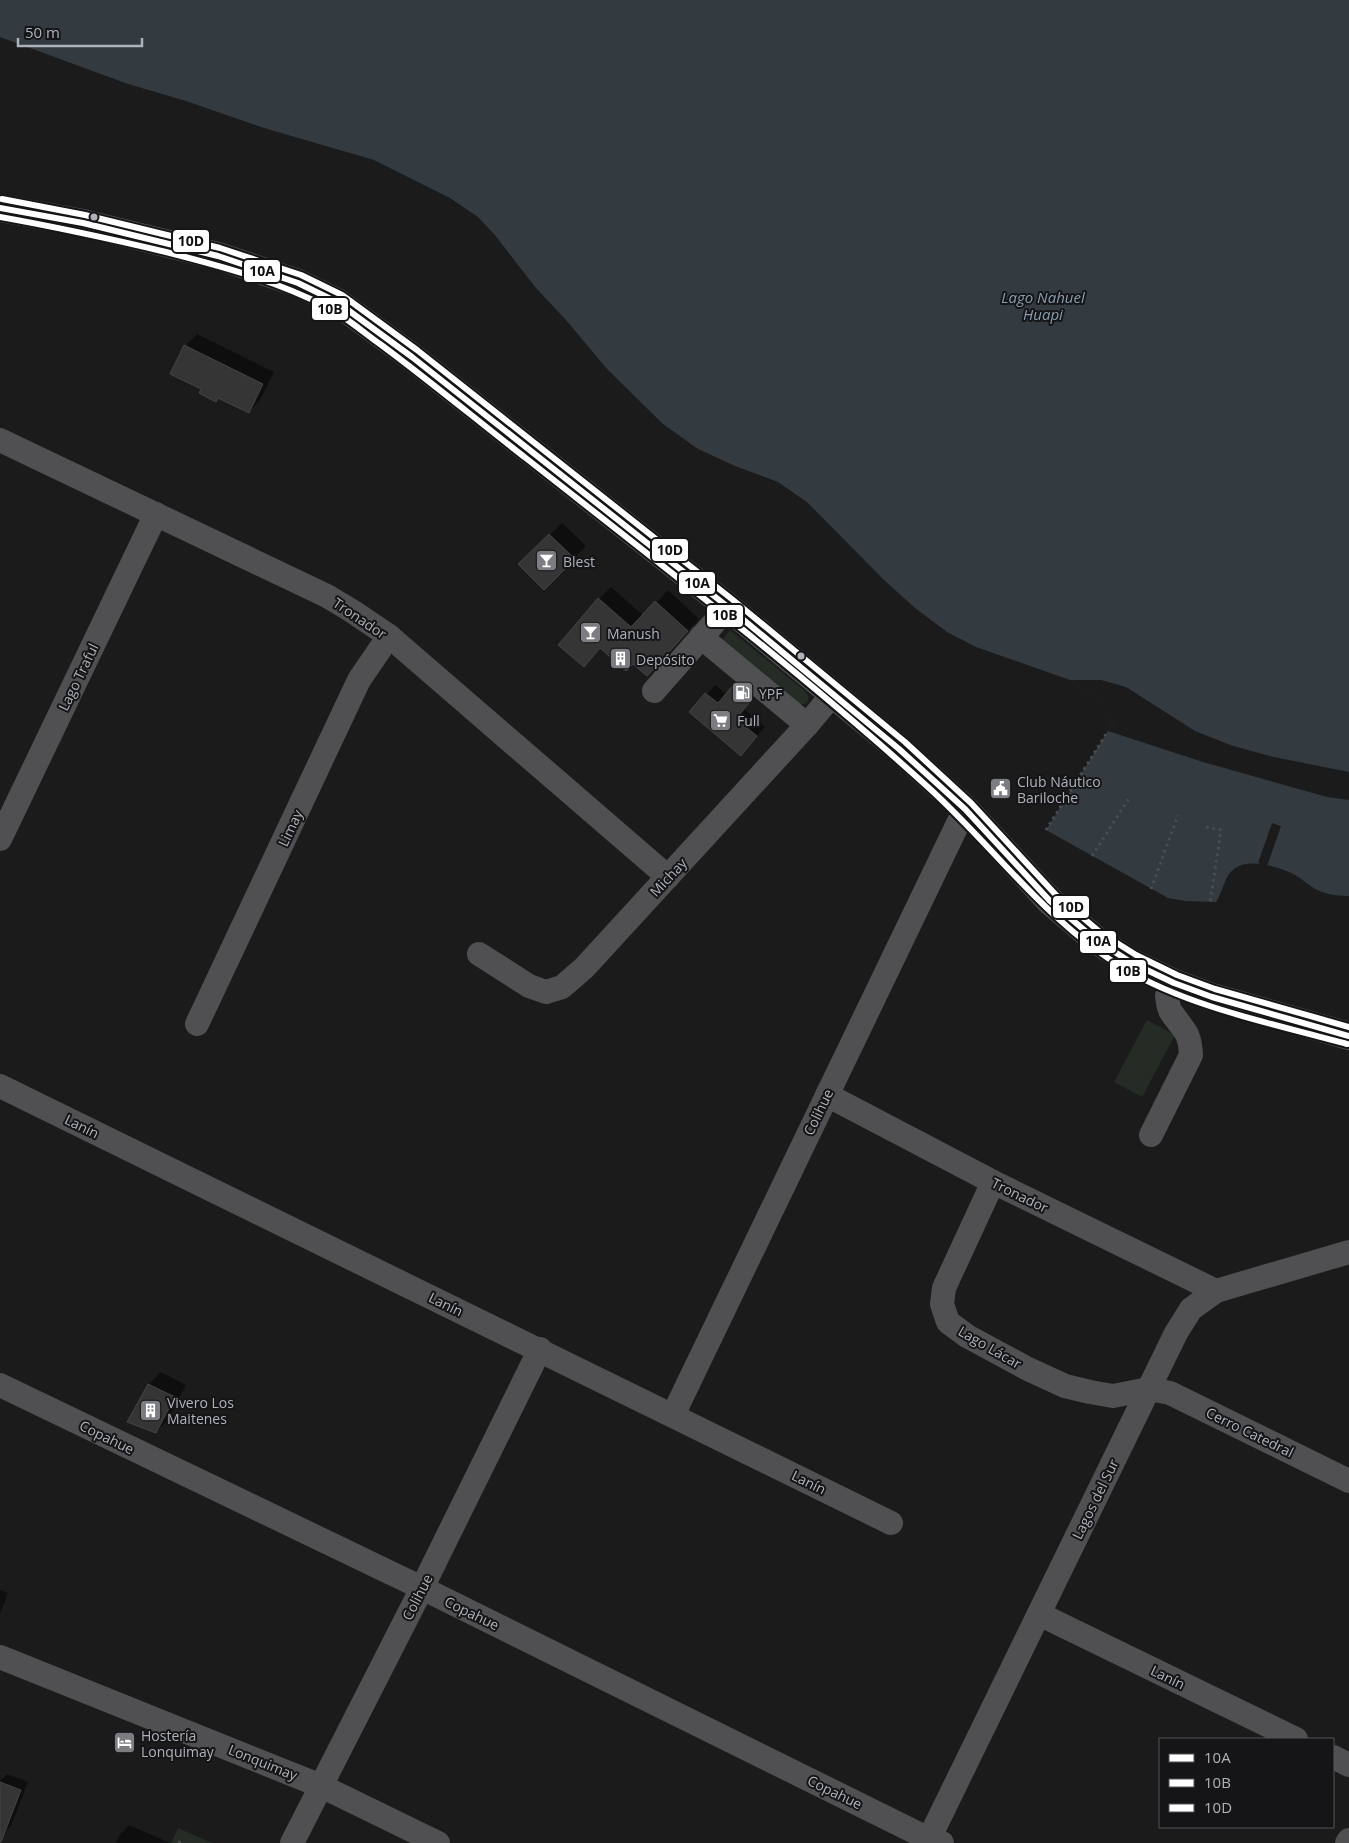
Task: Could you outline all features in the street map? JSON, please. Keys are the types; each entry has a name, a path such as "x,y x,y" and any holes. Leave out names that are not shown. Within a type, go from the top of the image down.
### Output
{"main road":[{"path":"4,216 83,222 218,256 298,283 337,302 412,358 728,607 899,749 964,809 1050,900 1096,940 1132,963 1174,983 1212,997 1349,1036"}],"street":[{"name":"Tronador","path":"0,440 327,596 352,611 389,636 668,877"},
{"name":"Lago Traful","path":"0,840 156,514"},
{"path":"654,691 728,607"},
{"name":"Limay","path":"197,1024 359,680 389,636"},
{"path":"701,637 807,725"},
{"name":"Michay","path":"480,954 529,986 546,992 562,987 584,968 807,725 833,694"},
{"name":"Colihue","path":"672,1415 964,809"},
{"path":"1151,1134 1191,1055 1190,1044 1184,1028 1170,1010 1167,996 1174,983"},
{"name":"Lanín","path":"0,1086 891,1523"},
{"name":"Tronador","path":"827,1095 993,1182 1216,1291"},
{"name":"Lago Lácar","path":"993,1182 944,1288 942,1304 948,1322 967,1336 1028,1369 1066,1386 1113,1396 1149,1389"},
{"name":"Lagos del Sur","path":"933,1842 1039,1614 1176,1333 1192,1309 1216,1291 1349,1252"},
{"name":"Colihue","path":"292,1843 422,1588 540,1350"},
{"name":"Copahue","path":"0,1385 422,1588 933,1842"},
{"name":"Cerro Catedral","path":"1149,1389 1170,1393 1349,1481"},
{"name":"Lanín","path":"1039,1614 1294,1738"},
{"name":"Lonquimay","path":"0,1657 321,1786 438,1843"},
{"path":"1334,1758 1349,1765"}],"path":[{"path":"1046,830 1108,731"},
{"path":"1092,856 1129,798"},
{"path":"1151,889 1178,815"},
{"path":"1206,827 1221,830 1210,903"}],"shaded area":[{"path":"730,630 806,692 809,697 807,703 800,705 719,644"},
{"path":"1147,1020 1175,1035 1142,1097 1114,1082"},
{"path":"178,1828 212,1843 171,1843"}],"water":[{"name":"Lago Nahuel Huapi","path":"0,0 1349,0 1349,896 1322,892 1287,871 1255,863 1240,865 1231,872 1216,902 1185,901 1168,898 1046,830 1114,721 1102,705 1088,692 1070,680 976,647 947,632 915,608 884,580 808,503 778,482 735,466 698,449 663,424 608,370 536,288 494,234 478,217 450,198 374,160 264,128 186,101 128,84 0,37"}],"pier":[{"path":"1070,680 1101,680 1126,687 1195,731 1233,746 1274,757 1349,772 1349,800 1327,797 1203,762 1108,731 1114,721 1102,705 1088,692"},
{"path":"1272,823 1281,826 1267,866 1258,863"}],"building":[{"path":"184,345 263,384 249,413 218,398 216,402 199,393 201,389 170,374"},
{"name":"Blest","path":"549,534 575,559 544,590 518,564"},
{"path":"598,598 631,627 655,601 688,631 647,676 633,664 626,671 600,648 584,667 558,645"},
{"path":"735,683 753,698 736,719 757,736 741,756 689,712 705,693 718,703"},
{"name":"Vivero Los Maitenes","path":"148,1384 175,1397 156,1433 127,1422"},
{"path":"0,1782 21,1790 1,1842 0,1842"}],"transit line":[{"name":"10D","path":"2,199 85,215 220,248 301,275 342,295 417,350 733,600 905,742 971,803 1056,895 1101,933 1136,955 1177,975 1215,989 1349,1027"},
{"name":"10A","path":"0,208 83,223 218,256 298,283 337,302 412,357 728,607 899,749 965,809 1050,901 1096,940 1132,963 1174,983 1212,997 1349,1036"},
{"name":"10B","path":"0,217 104,238 207,263 288,289 334,311 399,358 781,661 929,788 1046,907 1097,950 1125,969 1176,994 1262,1022 1347,1044"}],"place":[{"name":"Blest","path":"547,561"},
{"name":"Manush","path":"591,633"},
{"name":"Depósito","path":"620,659"},
{"name":"YPF","path":"743,693"},
{"name":"Full","path":"721,720"},
{"name":"Club Náutico Bariloche","path":"1001,789"},
{"name":"Vivero Los Maitenes","path":"151,1410"},
{"name":"Hostería Lonquimay","path":"125,1743"}]}
